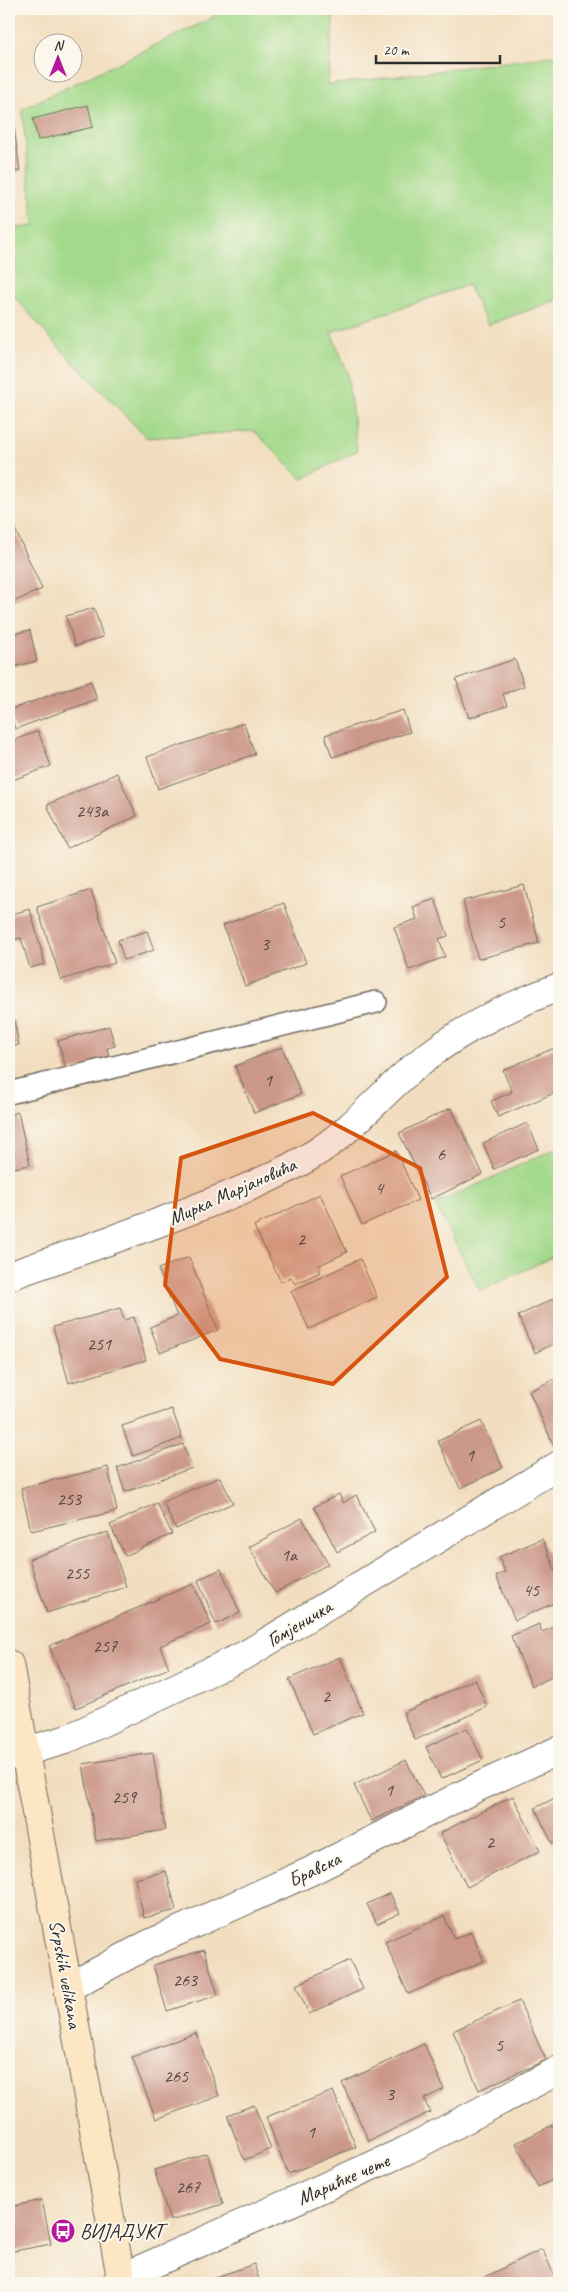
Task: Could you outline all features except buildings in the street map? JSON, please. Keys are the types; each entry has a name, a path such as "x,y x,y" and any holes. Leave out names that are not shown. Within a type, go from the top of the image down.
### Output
{"main road":[{"name":"Srpskih velikana","path":"9,1664 17,1753 69,1987 120,2282"}],"street":[{"name":"Мирка Марјановића","path":"9,1276 180,1216 268,1180 318,1152 364,1116 414,1067 460,1034 521,1001 559,987"},
{"name":"Гомјеничка","path":"17,1753 65,1740 247,1654 559,1465"},
{"name":"Бравска","path":"69,1987 147,1946 311,1871 478,1787 559,1750"},
{"name":"Марићке чете","path":"120,2282 406,2151 559,2070"}],"lane":[{"path":"9,1093 376,1002"}],"highlighted area":[{"path":"313,1113 420,1168 447,1277 333,1384 220,1359 165,1285 181,1158"}],"green space":[{"path":"212,9 334,9 328,85 559,55 559,299 488,325 468,285 331,332 347,371 357,451 302,479 254,431 147,438 51,339 11,292 9,229 34,226 22,109 82,82 82,80 214,17"},
{"path":"559,1147 559,1254 480,1291 435,1204"}],"place":[{"name":"ВИЈАДУКТ","path":"63,2231"}]}
